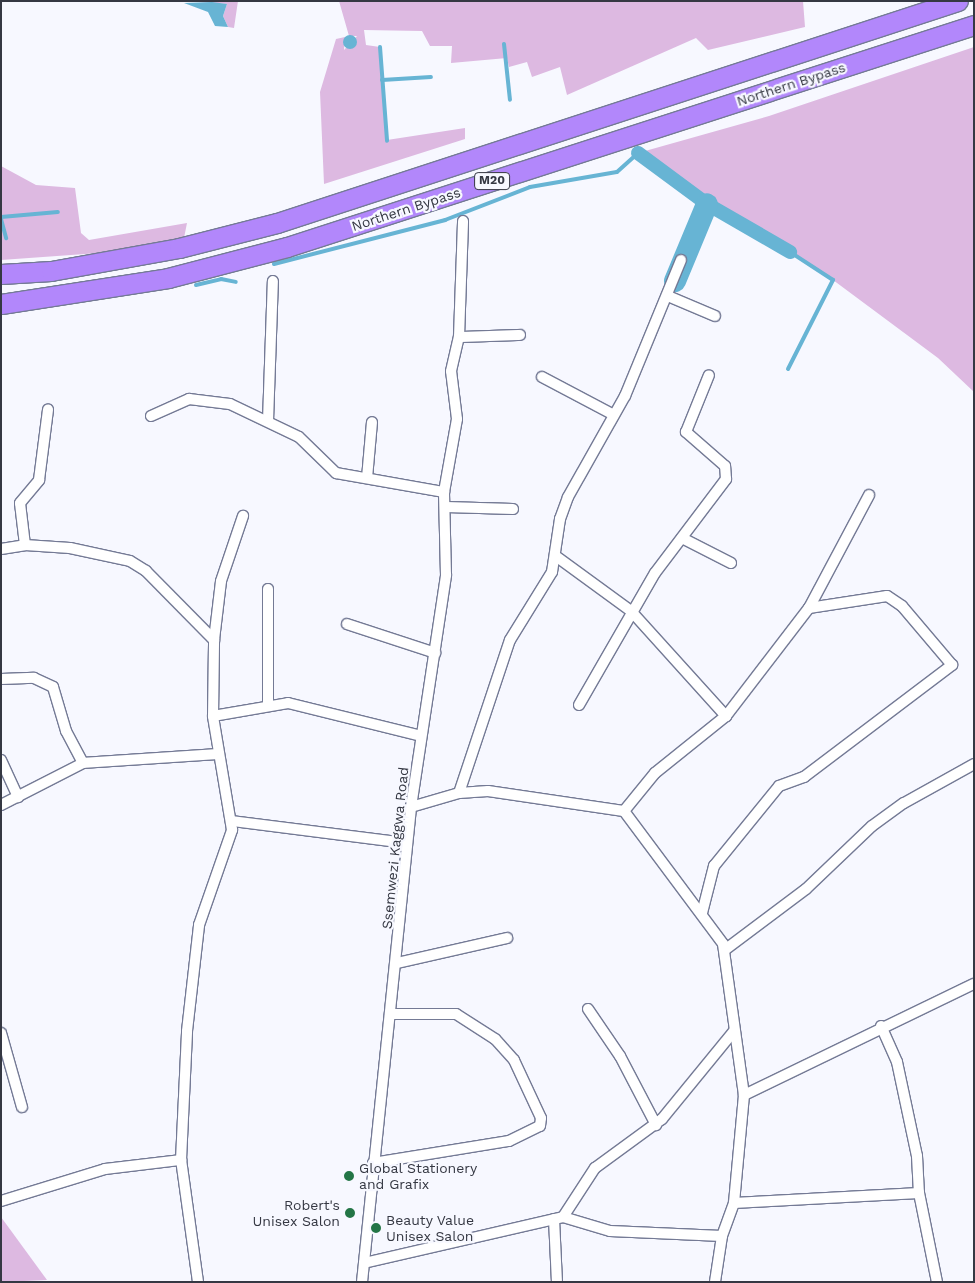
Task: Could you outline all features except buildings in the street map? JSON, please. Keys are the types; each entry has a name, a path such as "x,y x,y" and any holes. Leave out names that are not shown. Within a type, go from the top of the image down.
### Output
{"highway":[{"name":"Northern Bypass","path":"1,274 51,270 179,248 277,223 958,1"},
{"name":"Northern Bypass","path":"1,304 159,280 287,247 974,25"}],"street":[{"name":"Ssemwezi Kaggwa Road","path":"362,1282 373,1163 397,963 411,807 446,575 446,508 444,492 456,419 451,371 459,337 463,221"},
{"path":"459,793 510,640 546,584 557,557 558,527 568,497 614,415 668,296 681,260"},
{"path":"268,420 273,281"},
{"path":"668,296 715,316"},
{"path":"459,337 520,335"},
{"path":"580,705 631,611 726,479 725,466 686,432 709,376"},
{"path":"542,377 614,415"},
{"path":"151,416 180,400 200,398 230,404 268,420 299,437 336,473 444,492"},
{"path":"25,545 20,503 39,480 48,410"},
{"path":"366,478 372,422"},
{"path":"624,812 655,773 726,716 809,608 869,495"},
{"path":"446,508 513,509"},
{"path":"198,1282 182,1160 187,1031 199,925 232,821 218,754 213,716 214,640 220,581 243,516"},
{"path":"682,538 731,564"},
{"path":"1,549 25,545 90,552 139,566 214,640"},
{"path":"557,557 631,611 726,716"},
{"path":"268,589 268,706"},
{"path":"702,912 714,866 779,786 804,777 952,665 906,611 887,596 809,608"},
{"path":"347,624 435,653"},
{"path":"1,679 34,678 53,687 66,731 83,763"},
{"path":"213,716 268,706 304,705 421,736"},
{"path":"1,805 83,763 218,754"},
{"path":"1,760 18,797"},
{"path":"726,949 806,890 888,814 974,764"},
{"path":"411,807 459,793 488,791 624,812 702,912 726,949 734,1031 744,1095 734,1203 722,1236 715,1282"},
{"path":"232,821 408,843"},
{"path":"397,963 507,938"},
{"path":"744,1095 881,1026 974,984"},
{"path":"588,1009 620,1056 656,1125"},
{"path":"373,1163 509,1141 536,1130 541,1118 509,1052 465,1018 391,1014"},
{"path":"881,1026 900,1075 917,1156 918,1193 937,1282"},
{"path":"557,1282 559,1218 595,1168 656,1125 734,1031"},
{"path":"1,1033 22,1107"},
{"path":"1,1201 105,1169 182,1160"},
{"path":"734,1203 918,1193"},
{"path":"364,1263 559,1218 610,1230 722,1236"}],"shaded area":[{"path":"184,1 238,1 234,28 228,27 223,16 227,4"},
{"path":"339,1 803,1 805,27 708,50 696,38 567,95 560,67 532,77 527,62 509,67 507,58 451,63 452,46 430,46 422,31 364,30 366,45 380,47 387,140 465,128 465,139 324,184 320,92 336,39 345,37 344,50 357,36 349,36"},
{"path":"974,47 974,392 938,358 833,280 638,153 769,116"},
{"path":"1,166 36,185 75,188 81,233 89,240 187,223 184,238 141,250 1,260"},
{"path":"1,1217 47,1280 1,1282"}],"water":[{"path":"212,2 227,4 223,16 228,27 215,26 208,12 184,3"},
{"path":"350,35 355,37 357,42 355,47 350,49 345,47 343,42 345,37"}],"waterway":[{"path":"504,44 510,100"},
{"path":"380,47 387,141"},
{"path":"382,80 431,77"},
{"path":"274,264 445,220 530,187 617,172 638,153"},
{"path":"638,153 707,204 790,252"},
{"path":"675,281 707,204"},
{"path":"1,217 58,212"},
{"path":"1,219 6,238"},
{"path":"788,369 833,280 790,252"},
{"path":"196,285 221,279 236,282"}],"place":[{"name":"Global Stationery and Grafix","path":"349,1176"},
{"name":"Robert's Unisex Salon","path":"350,1213"},
{"name":"Beauty Value Unisex Salon","path":"376,1228"}]}
